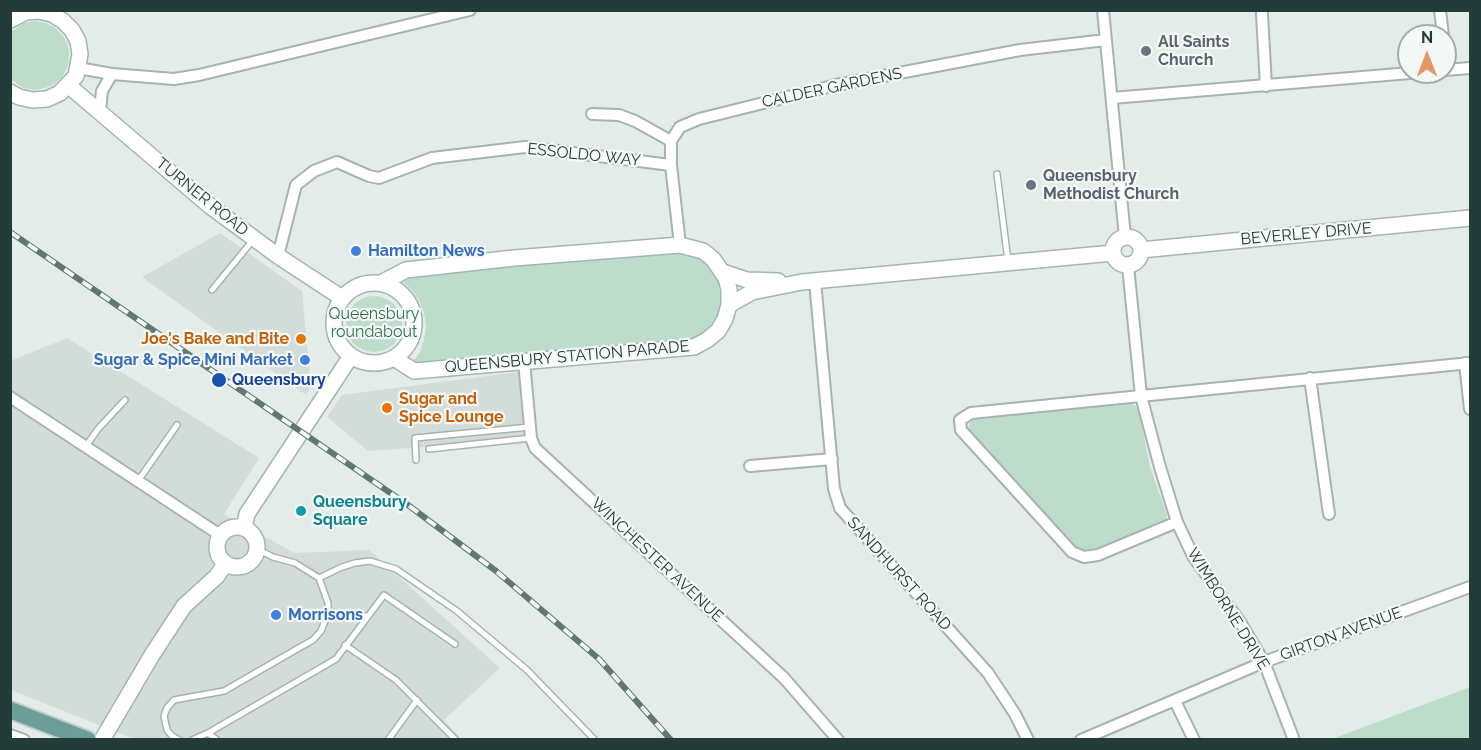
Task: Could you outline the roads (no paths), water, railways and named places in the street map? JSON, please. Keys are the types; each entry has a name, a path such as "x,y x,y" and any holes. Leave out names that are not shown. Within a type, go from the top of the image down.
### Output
{"main road":[{"path":"10,710 88,740"}],"street":[{"path":"78,68 112,74 174,79 470,10"},
{"path":"1103,10 1125,237"},
{"path":"10,20 26,12 52,12 72,30 78,41 80,54 76,76 60,93 47,99 33,100 18,97 10,92"},
{"path":"1262,14 1266,86"},
{"name":"CALDER GARDENS","path":"671,141 680,127 699,119 837,85 1020,50 1106,40"},
{"path":"100,111 102,90 112,74"},
{"path":"1112,98 1397,74"},
{"name":"TURNER ROAD","path":"69,86 210,206 278,256 342,298"},
{"path":"592,114 619,115 671,141 671,165 680,245"},
{"name":"ESSOLDO WAY","path":"278,256 296,185 314,171 337,162 379,178 432,158 525,147 671,165"},
{"name":"BEVERLEY DRIVE","path":"1141,250 1470,218"},
{"path":"1125,237 1136,240 1141,250 1138,260 1128,266 1118,262 1113,252 1116,242 1125,237"},
{"path":"381,283 406,270 514,258 680,245 703,252 713,259 723,272 729,289 729,305 752,292 808,281 1113,252"},
{"name":"WIMBORNE DRIVE","path":"1128,266 1141,396 1177,522 1193,556 1240,622 1264,662 1294,740"},
{"path":"723,272 747,280 808,281"},
{"name":"SANDHURST ROAD","path":"808,281 834,489 840,508 987,673 1015,714 1028,740"},
{"path":"370,283 381,283 394,288 405,297 413,316 411,337 404,349 394,358 383,362 361,361 351,356 341,347 335,335 335,316 342,298 350,290 370,283"},
{"name":"QUEENSBURY STATION PARADE","path":"394,358 414,371 680,350 694,347 718,331 729,305"},
{"path":"243,528 247,514 351,356"},
{"path":"524,361 530,432"},
{"path":"1177,522 1098,555 1084,557 1072,552 961,430 960,420 971,414 1468,363 1470,409"},
{"path":"1310,378 1329,513"},
{"path":"10,397 220,535"},
{"name":"WINCHESTER AVENUE","path":"530,432 535,448 784,678 838,740"},
{"path":"750,466 832,459"},
{"path":"243,528 254,536 257,549 251,561 245,565 225,564 216,548 220,535 228,529 243,528"},
{"path":"102,740 184,606 217,576 225,564"},
{"name":"GIRTON AVENUE","path":"1081,740 1264,662 1470,587"},
{"path":"1175,701 1194,740"},
{"path":"10,735 24,740"}],"lane":[{"path":"997,174 1008,263"},
{"path":"212,290 254,239"},
{"path":"86,446 98,429 125,400"},
{"path":"138,481 177,425"},
{"path":"429,449 530,432"},
{"path":"416,460 415,438 530,432"},
{"path":"179,740 167,730 164,717 174,700 224,691 313,640 321,632 328,613 328,603 319,578 295,563 273,557 257,549"},
{"path":"319,578 342,567 370,561 396,569 457,611 527,670 595,740"},
{"path":"192,740 336,659 384,595 455,644"},
{"path":"328,613 350,617 367,616"},
{"path":"345,645 396,680 456,740"},
{"path":"388,740 417,700"},
{"path":"208,733 217,740"}],"railway":[{"path":"10,232 408,505 496,571 599,659 671,740"}],"place":[{"name":"All Saints Church","path":"1146,51"},
{"name":"Queensbury Methodist Church","path":"1031,185"},
{"name":"Hamilton News","path":"356,251"},
{"name":"Joe's Bake and Bite","path":"301,339"},
{"name":"Sugar & Spice Mini Market","path":"305,360"},
{"name":"Queensbury","path":"219,380"},
{"name":"Sugar and Spice Lounge","path":"387,408"},
{"name":"Queensbury Square","path":"301,511"},
{"name":"Morrisons","path":"276,615"}],"park label":[{"name":"Queensbury roundabout","path":"374,323"}]}
